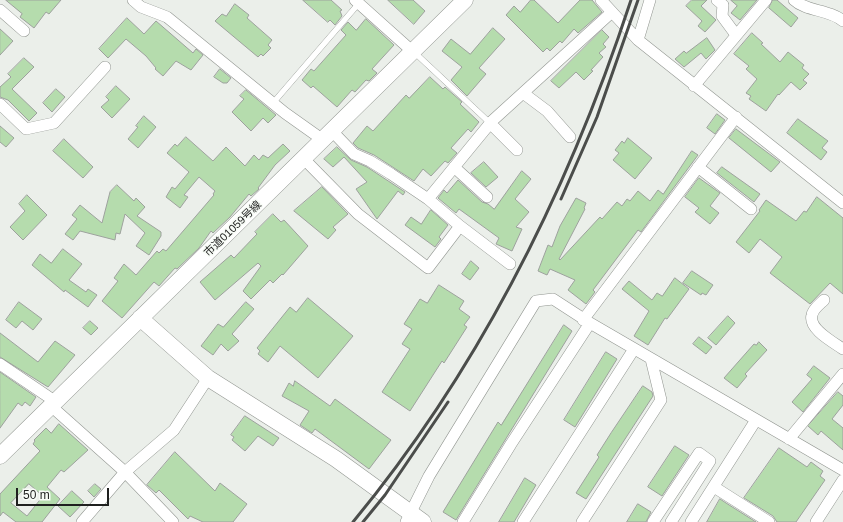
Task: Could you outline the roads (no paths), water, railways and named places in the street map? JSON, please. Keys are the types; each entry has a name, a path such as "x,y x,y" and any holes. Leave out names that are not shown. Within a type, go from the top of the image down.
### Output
{"street":[{"path":"133,0 141,7 167,17 273,104 354,154 370,161 428,199 460,226 510,264"},
{"name":"市道01059号線","path":"0,456 304,159 412,50 465,0"},
{"path":"601,0 638,40 843,203"},
{"path":"638,40 650,0"},
{"path":"717,0 722,5 722,16 736,35"},
{"path":"694,86 766,0"},
{"path":"794,0 799,5 837,16 843,21"},
{"path":"358,1 412,50"},
{"path":"0,10 24,31"},
{"path":"428,199 490,123 612,12"},
{"path":"0,104 26,129 54,123 105,67"},
{"path":"523,93 547,111 570,137"},
{"path":"462,522 586,321 736,117"},
{"path":"490,123 517,150"},
{"path":"304,159 358,214 428,268 460,226"},
{"path":"454,167 487,197"},
{"path":"698,167 751,209"},
{"path":"140,318 208,378 336,459 413,519 429,476 536,301 553,299 586,321 843,470"},
{"path":"824,300 812,313 814,327 843,349"},
{"path":"523,522 634,349"},
{"path":"582,522 661,400 651,359"},
{"path":"0,364 53,404 125,472 173,522"},
{"path":"789,439 843,374"},
{"path":"82,522 125,472 174,430 208,378"},
{"path":"691,522 756,420"},
{"path":"653,522 699,453 710,461 671,522"},
{"path":"816,522 843,480"},
{"path":"714,487 769,522"}],"lane":[{"path":"273,104 358,1"},
{"path":"412,50 490,123"}],"railway":[{"path":"353,522 399,463 441,402 480,339 516,274 549,208 579,140 631,0"},
{"path":"561,199 597,117 638,0"},
{"path":"363,522 385,495 448,402"}]}
